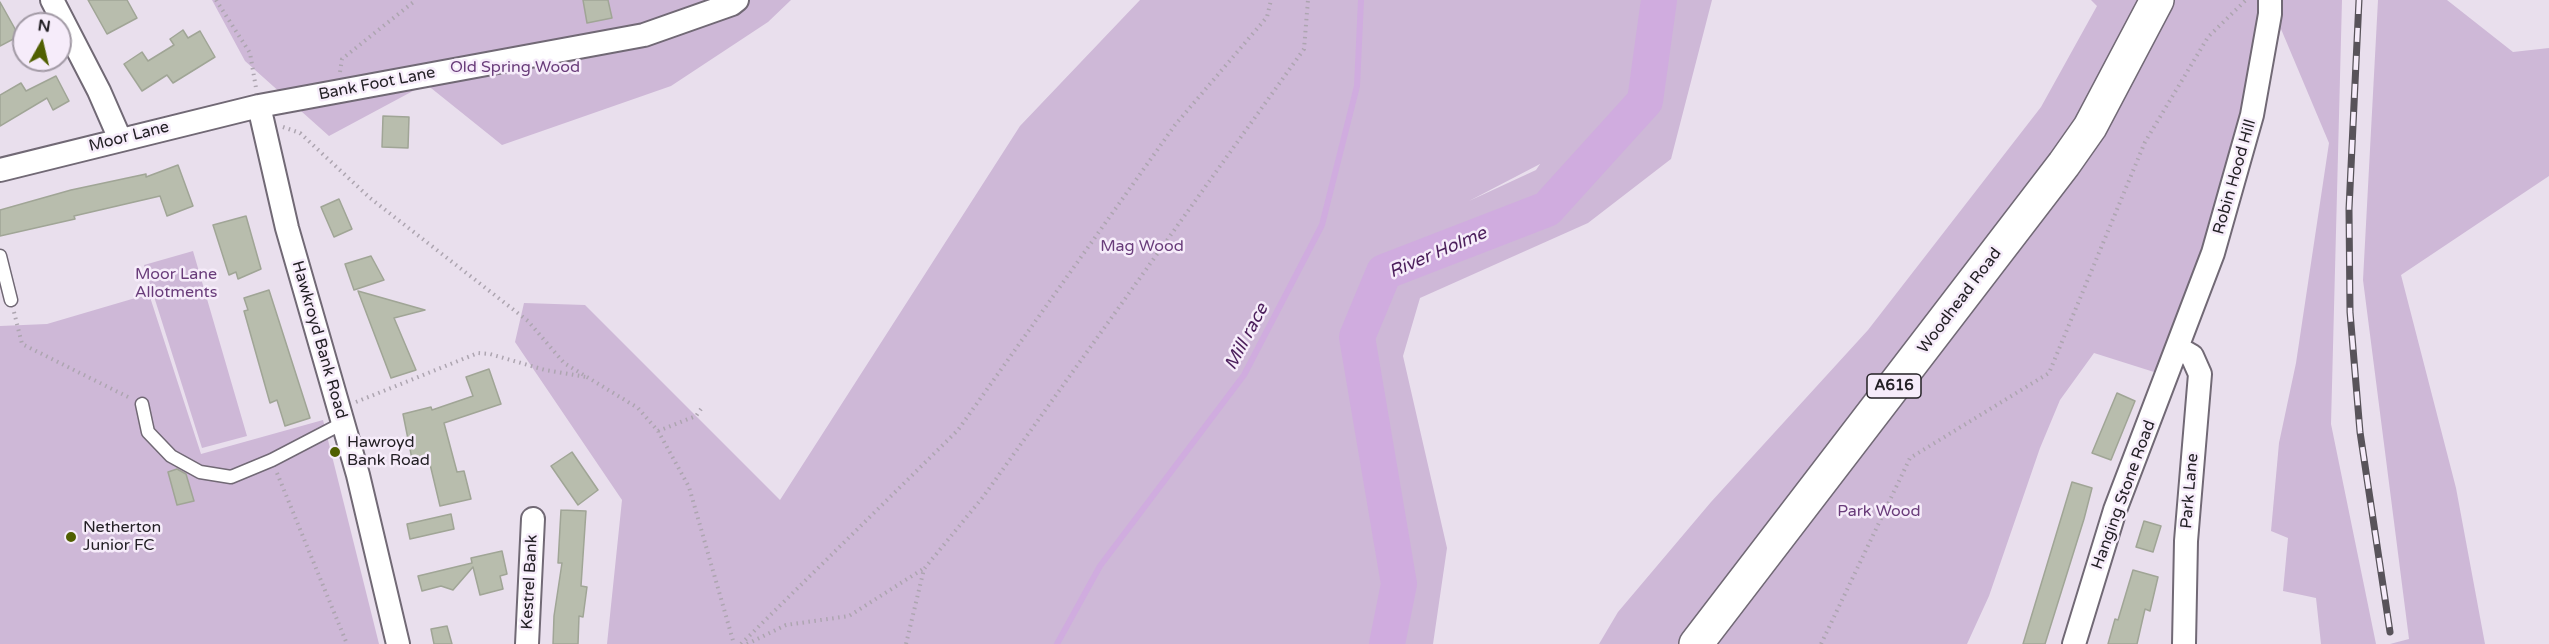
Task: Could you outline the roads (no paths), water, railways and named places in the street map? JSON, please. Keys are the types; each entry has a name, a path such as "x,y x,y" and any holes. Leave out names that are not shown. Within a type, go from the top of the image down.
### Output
{"main road":[{"name":"Woodhead Road","path":"1696,644 2064,164 2090,127 2157,0"}],"street":[{"path":"52,0 99,91 120,139"},
{"name":"Bank Foot Lane","path":"261,112 337,91 644,34 732,4 737,0"},
{"name":"Robin Hood Hill","path":"2178,348 2213,253 2252,115 2270,14 2270,0"},
{"name":"Moor Lane","path":"0,170 120,139 261,112"},
{"name":"Hawkroyd Bank Road","path":"261,112 287,228 358,476 398,644"},
{"name":"Hanging Stone Road","path":"2074,644 2115,510 2178,348"},
{"name":"Park Lane","path":"2178,348 2192,356 2200,374 2186,541 2184,644"},
{"name":"Kestrel Bank","path":"527,644 533,519"}],"lane":[{"path":"0,256 11,300"},
{"path":"142,404 148,432 171,456 200,472 231,477 272,460 341,416"}],"waterway":[{"name":"Mill race","path":"1057,644 1100,566 1244,375 1322,225 1357,86 1361,0"},
{"name":"River Holme","path":"1387,644 1399,584 1357,337 1384,272 1547,209 1645,101 1659,0"}],"railway":[{"path":"2359,0 2349,209 2350,312 2360,432 2390,632"}],"place":[{"name":"Hawroyd Bank Road","path":"335,452"},
{"name":"Netherton Junior FC","path":"71,537"}],"park label":[{"name":"Old Spring Wood","path":"515,68"},
{"name":"Mag Wood","path":"1142,247"},
{"name":"Moor Lane Allotments","path":"176,284"},
{"name":"Park Wood","path":"1879,512"}]}
